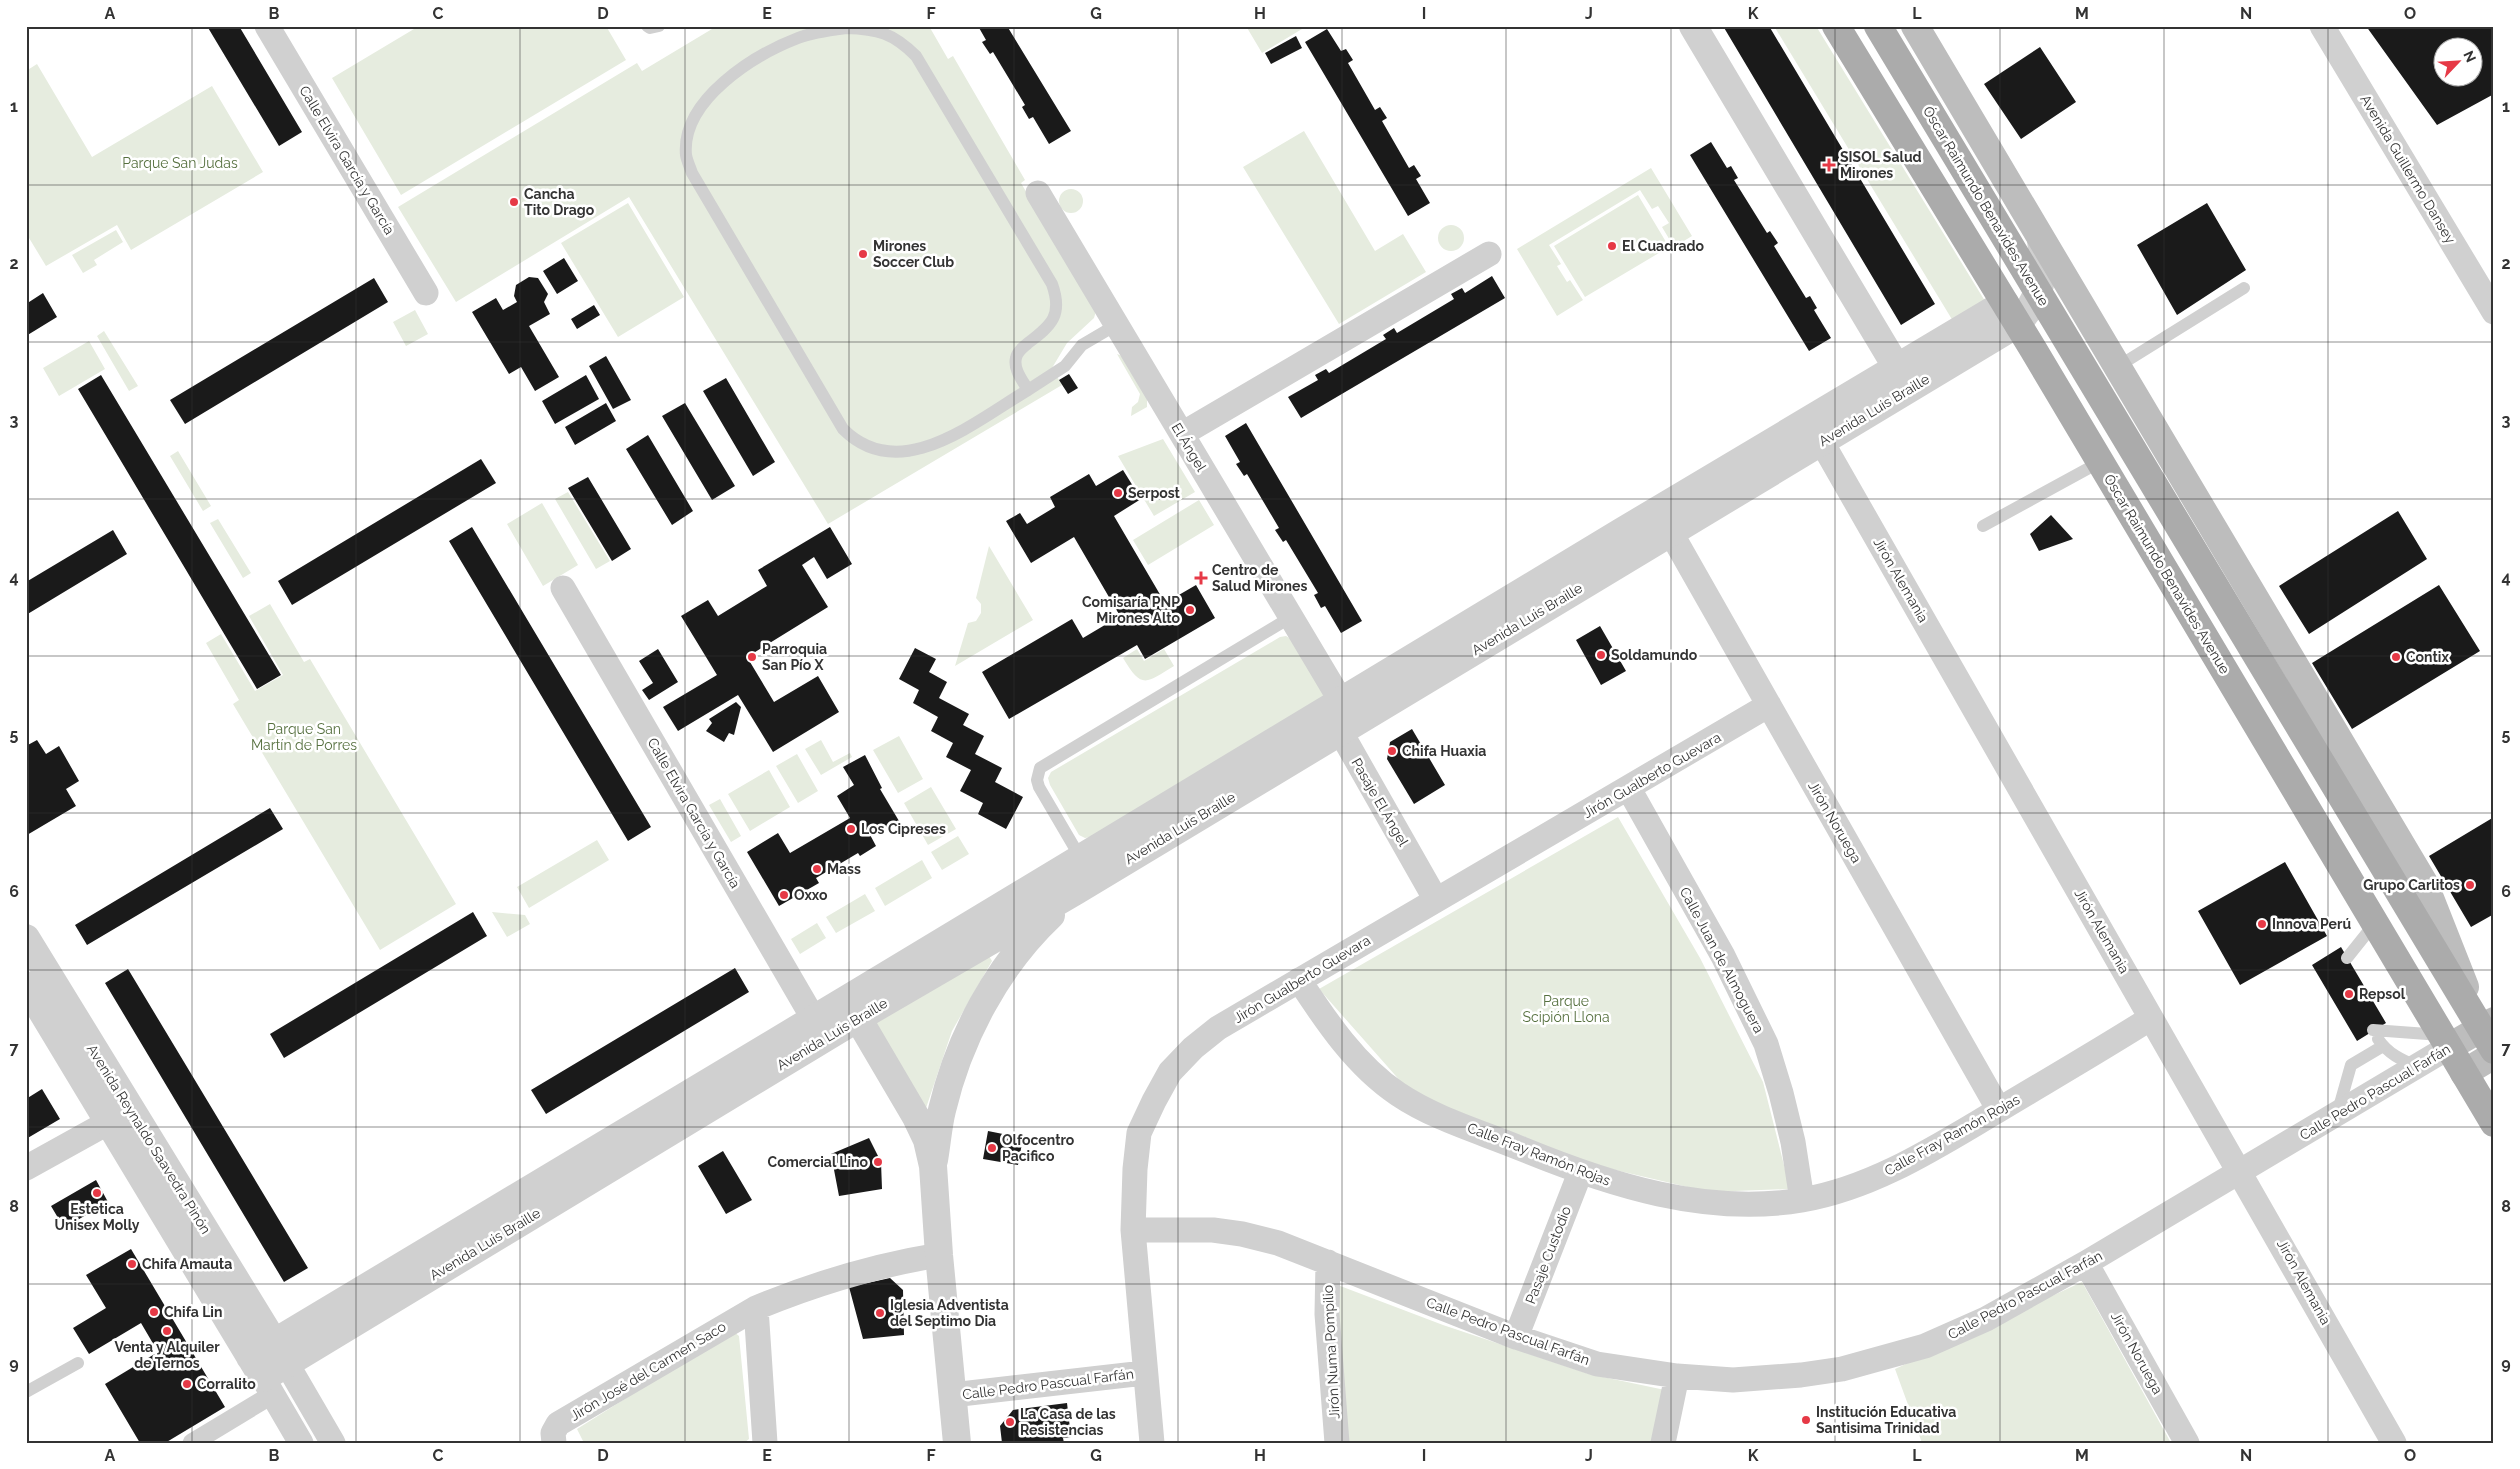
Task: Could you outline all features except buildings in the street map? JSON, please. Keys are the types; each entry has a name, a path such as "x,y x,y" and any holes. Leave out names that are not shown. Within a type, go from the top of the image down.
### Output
{"main road":[{"name":"Óscar Raimundo Benavides Avenue","path":"1836,26 2100,462 2494,1123"},
{"name":"Óscar Raimundo Benavides Avenue","path":"1878,26 2038,293 2489,1033"},
{"path":"1914,26 2424,882 2489,1033"},
{"name":"Calle Pedro Pascual Farfán","path":"2445,1041 2489,1033"},
{"path":"2464,1073 2494,1054"}],"street":[{"name":"Calle Elvira García y García","path":"267,26 426,293"},
{"path":"1693,26 1897,368"},
{"name":"Avenida Guillermo Dansey","path":"2322,26 2494,312"},
{"name":"El Ángel","path":"1038,193 1341,701"},
{"name":"Avenida Luis Braille","path":"262,1376 280,1353 819,1029 853,1009 1076,891 1671,534 1897,368 2033,304 2042,279 2041,240"},
{"path":"1182,434 1489,254"},
{"name":"Avenida Luis Braille","path":"853,1009 1080,857 1341,701 1815,430 2011,314"},
{"name":"Jirón Alemania","path":"1815,430 2241,1171 2394,1443"},
{"name":"Jirón Noruega","path":"1671,534 1999,1110"},
{"name":"Calle Elvira García y García","path":"563,588 819,1029"},
{"path":"1340,731 1341,701"},
{"name":"Jirón Gualberto Guevara","path":"1152,1443 1144,1372 1133,1230 1134,1178 1139,1133 1170,1072 1192,1048 1218,1028 1769,706"},
{"name":"Pasaje El Ángel","path":"1340,731 1436,900"},
{"name":"Calle Juan de Almoguera","path":"1629,789 1723,956 1766,1044 1781,1093 1802,1200"},
{"path":"933,1166 941,1111 954,1068 979,1010 1006,966 1039,926 1076,891"},
{"name":"Avenida Reynaldo Saavedra Pinón","path":"26,938 333,1443"},
{"name":"Calle Fray Ramón Rojas","path":"1299,980 1342,1040 1366,1067 1396,1093 1422,1108 1580,1173 1657,1194 1704,1201 1752,1203 1802,1200 1840,1190 1884,1174 1926,1153 2152,1018"},
{"name":"Avenida Reynaldo Saavedra Pinón","path":"26,985 301,1443"},
{"path":"853,1009 916,1117 927,1140 933,1166 939,1255 957,1443"},
{"name":"Calle Pedro Pascual Farfán","path":"1133,1230 1213,1230 1242,1234 1278,1243 1516,1337 1597,1364 1677,1376 1733,1380 1761,1379 1842,1369 1894,1356 1956,1334 2086,1263 2418,1066 2445,1041"},
{"path":"26,1168 110,1122"},
{"name":"Pasaje Custodio","path":"1516,1337 1580,1173"},
{"name":"Jirón José del Carmen Saco","path":"554,1443 553,1433 558,1424 756,1308 782,1298 900,1262 939,1255"},
{"name":"Jirón Numa Pompilio","path":"1328,1262 1327,1314 1337,1443"},
{"name":"Jirón Noruega","path":"2086,1263 2187,1443"},
{"path":"756,1308 765,1443"},
{"name":"Calle Pedro Pascual Farfán","path":"952,1395 1144,1372"},
{"path":"192,1443 262,1376"},
{"path":"1663,1443 1677,1376"}],"lane":[{"path":"647,26 650,28 659,26"},
{"path":"1028,390 1016,370 1015,358 1021,349 1047,329 1053,319 1057,308 1052,284 916,56 901,41 886,33 869,29 839,29 800,37 754,61 735,74 704,102 694,117 687,136 686,155 692,173 843,429 856,442 873,450 893,453 911,452 951,436 1028,390 1065,366 1082,346 1116,324"},
{"path":"2116,367 2244,288"},
{"path":"1983,526 2100,462"},
{"path":"1080,857 1039,787 1037,780 1040,768 1291,617"},
{"path":"2347,958 2375,923"},
{"path":"2418,1066 2398,1059 2383,1046 2373,1030 2445,1041"},
{"path":"2336,1115 2351,1065 2383,1046"},
{"path":"26,1392 78,1363"}],"green space":[{"path":"419,26 606,26 626,60 401,195 332,78"},
{"name":"Mirones Soccer Club","path":"717,26 929,26 948,59 953,56 1025,180 1021,183 1096,311 1094,318 1067,343 1052,368 1062,385 828,524 629,197 456,302 398,207 637,63 642,71"},
{"path":"1246,26 1307,26 1262,53"},
{"path":"1774,26 1816,26 1985,301 1956,326"},
{"name":"Parque San Judas","path":"37,64 92,157 212,86 263,172 131,250 117,225 46,266 26,233 26,71"},
{"path":"1304,131 1375,251 1403,234 1426,272 1339,324 1243,167"},
{"path":"1651,168 1692,236 1674,247 1662,227 1669,223 1658,206 1652,209 1640,190 1549,245 1561,264 1557,266 1567,282 1570,280 1583,300 1557,316 1517,249"},
{"path":"1071,189 1080,192 1083,201 1080,210 1071,213 1062,210 1059,201 1062,192"},
{"name":"El Cuadrado","path":"1638,195 1669,247 1585,297 1554,246"},
{"path":"628,203 684,297 618,337 561,243"},
{"path":"1451,225 1460,229 1464,238 1460,247 1451,251 1442,247 1438,238 1442,229"},
{"path":"116,230 123,242 94,260 97,265 83,273 72,255"},
{"path":"415,310 428,334 406,346 393,322"},
{"path":"104,331 138,386 129,391 97,336"},
{"path":"89,341 105,369 59,396 43,368"},
{"path":"1117,354 1122,356 1147,399 1147,407 1131,416 1132,407 1138,402 1140,394"},
{"path":"1163,439 1195,492 1154,516 1118,456"},
{"path":"178,451 211,506 203,511 170,456"},
{"path":"568,492 610,561 596,569 555,499"},
{"path":"1199,500 1214,525 1148,565 1133,540"},
{"path":"542,503 578,565 543,586 507,524"},
{"path":"218,519 251,573 243,578 210,523"},
{"path":"989,546 1033,620 955,666 968,623 976,621 981,613 981,604 976,598"},
{"name":"Parque San Martín de Porres","path":"270,604 304,662 310,659 456,904 380,950 233,704 239,700 206,643 221,634 255,691 283,675 249,616"},
{"path":"1286,636 1291,639 1323,691 1324,697 1091,837 1085,838 1079,835 1050,785 1048,778 1051,772 1280,637"},
{"path":"1137,649 1144,661 1164,649 1174,666 1151,679 1140,679 1129,668 1123,658"},
{"path":"899,736 923,779 898,793 873,750"},
{"path":"821,740 833,762 850,753 852,757 821,775 805,749"},
{"path":"797,754 818,791 798,803 776,766"},
{"path":"769,770 790,807 750,831 728,794"},
{"path":"931,787 956,829 928,845 904,803"},
{"path":"720,799 741,836 731,842 709,805"},
{"name":"Parque Scipión Llona","path":"1618,817 1700,958 1763,1082 1790,1189 1709,1192 1547,1154 1410,1092 1319,989"},
{"path":"958,836 969,854 942,870 931,852"},
{"path":"597,840 609,860 529,908 517,887"},
{"path":"922,860 932,878 885,906 875,888"},
{"path":"865,894 875,911 836,933 826,917"},
{"path":"492,912 525,915 530,924 507,937"},
{"path":"817,923 826,938 800,954 791,939"},
{"path":"989,956 992,961 952,1031 925,1111 875,1021"},
{"path":"2082,1282 2171,1443 1922,1443 1895,1369"},
{"path":"1335,1284 1443,1325 1589,1374 1665,1390 1654,1443 1347,1443"},
{"path":"733,1331 739,1336 749,1439 744,1443 584,1443 577,1429"}],"place":[{"name":"SISOL Salud Mirones","path":"1829,165"},
{"name":"Cancha Tito Drago","path":"514,202"},
{"name":"El Cuadrado","path":"1612,246"},
{"name":"Mirones Soccer Club","path":"863,254"},
{"name":"Serpost","path":"1118,493"},
{"name":"Centro de Salud Mirones","path":"1201,578"},
{"name":"Comisaría PNP Mirones Alto","path":"1190,610"},
{"name":"Soldamundo","path":"1601,655"},
{"name":"Parroquia San Pío X","path":"752,657"},
{"name":"Contix","path":"2396,657"},
{"name":"Chifa Huaxia","path":"1392,751"},
{"name":"Los Cipreses","path":"851,829"},
{"name":"Mass","path":"817,869"},
{"name":"Grupo Carlitos","path":"2470,885"},
{"name":"Oxxo","path":"784,895"},
{"name":"Innova Perú","path":"2262,924"},
{"name":"Repsol","path":"2349,994"},
{"name":"Olfocentro Pacifico","path":"992,1148"},
{"name":"Comercial Lino","path":"878,1162"},
{"name":"Estetica Unisex Molly","path":"97,1193"},
{"name":"Chifa Amauta","path":"132,1264"},
{"name":"Chifa Lin","path":"154,1312"},
{"name":"Iglesia Adventista del Septimo Dia","path":"880,1313"},
{"name":"Venta y Alquiler de Ternos","path":"167,1331"},
{"name":"Corralito","path":"187,1384"},
{"name":"Institución Educativa Santisima Trinidad","path":"1806,1420"},
{"name":"La Casa de las Resistencias","path":"1010,1422"}]}
